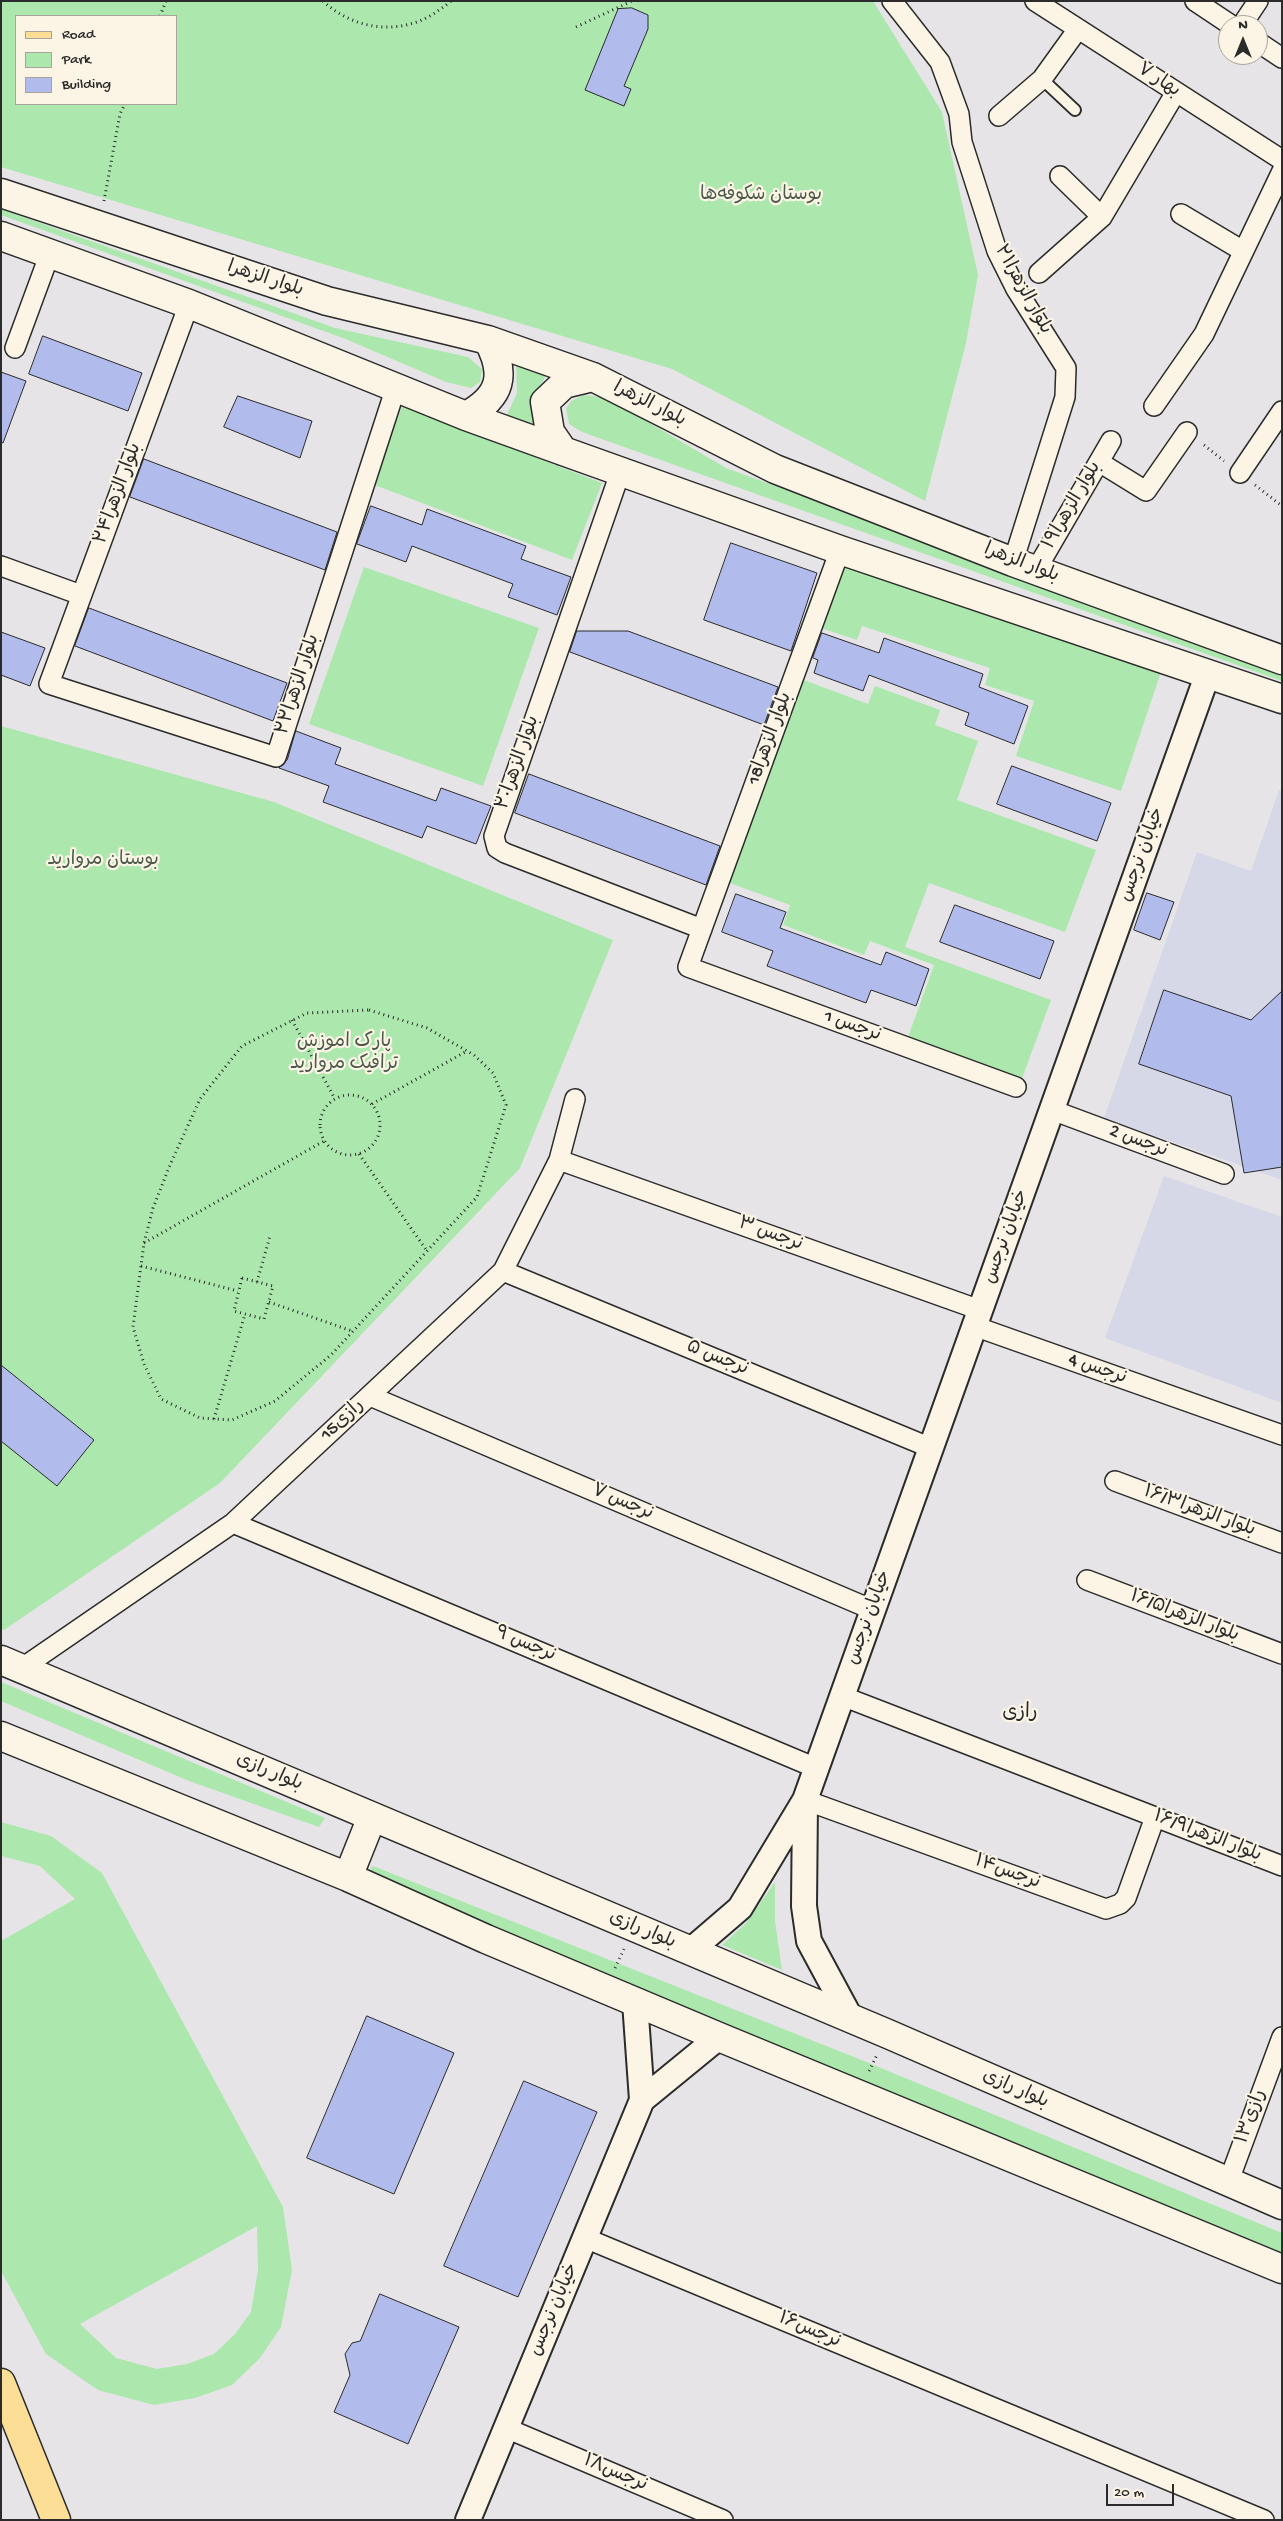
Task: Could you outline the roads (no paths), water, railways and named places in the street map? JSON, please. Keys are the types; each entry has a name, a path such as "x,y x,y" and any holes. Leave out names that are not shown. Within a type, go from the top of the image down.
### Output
{"main road":[{"name":"بلوار الزهرا","path":"1,193 327,301 488,340 593,377 775,469 1024,566 1282,660"},
{"path":"1,236 189,304 466,416 563,452 621,470 840,550 1282,699"},
{"path":"466,416 480,408 488,400 498,384 498,363 488,340"},
{"path":"563,452 550,432 545,402 564,384 593,377"},
{"name":"بلوار رازی","path":"12,1664 888,2034 1282,2205"},
{"path":"1,1736 348,1877 486,1939 635,2002 1282,2269"},
{"path":"348,1877 372,1817"},
{"path":"1,2383 56,2520"}],"street":[{"name":"بلوار الزهرا۲۱","path":"892,1 940,62 960,114 962,142 997,251 1016,289 1066,368 1065,398 1024,566"},
{"name":"بهار ۷","path":"1035,1 1282,160"},
{"path":"1194,1 1218,17"},
{"path":"1249,15 1258,1"},
{"path":"999,116 1042,79 1078,29"},
{"path":"1268,49 1282,58"},
{"path":"1038,273 1102,217 1176,92"},
{"path":"1154,406 1204,334 1282,171"},
{"path":"1060,176 1102,217"},
{"path":"1181,214 1243,252"},
{"path":"15,348 50,253"},
{"name":"بلوار الزهرا۲۴","path":"48,684 189,304"},
{"name":"بلوار الزهرا۲۲","path":"48,684 276,757 396,387"},
{"path":"1240,473 1282,411"},
{"path":"1099,462 1146,490 1188,432"},
{"name":"بلوار الزهرا۱۹","path":"1024,566 1099,462 1111,441"},
{"name":"بلوار الزهرا۲۰","path":"621,470 494,836 497,848 505,853 702,929"},
{"name":"18بلوار الزهرا","path":"688,967 840,550"},
{"path":"1,566 81,595"},
{"name":"خیابان نرجس","path":"805,1800 1208,673"},
{"name":"1 نرجس","path":"688,967 1016,1087"},
{"name":"15رازی","path":"12,1664 232,1523 502,1271 559,1160 575,1099"},
{"name":"2 نرجس","path":"1052,1110 1224,1174"},
{"name":"نرجس ۳","path":"559,1160 977,1318"},
{"name":"نرجس ۵","path":"502,1271 931,1448"},
{"name":"4 نرجس","path":"977,1318 1282,1435"},
{"name":"نرجس ۷","path":"370,1396 873,1610"},
{"name":"بلوار الزهرا۱۶/۳","path":"1115,1481 1282,1544"},
{"name":"نرجس ۹","path":"232,1523 816,1768"},
{"name":"بلوار الزهرا۱۶/۵","path":"1087,1580 1282,1654"},
{"name":"بلوار الزهرا۱۶/۹","path":"842,1696 1282,1866"},
{"path":"690,1951 740,1908 805,1800"},
{"path":"805,1800 804,1906 809,1941 851,2019"},
{"name":"نرجس۱۴","path":"805,1800 1106,1908 1120,1904 1126,1898 1155,1817"},
{"path":"635,2002 642,2100"},
{"path":"642,2100 719,2037"},
{"name":"رازی۱۳","path":"1228,2183 1280,2047"},
{"name":"خیابان نرجس","path":"468,2520 642,2100"},
{"name":"نرجس۱۶","path":"585,2238 1264,2520"},
{"name":"نرجس۱۸","path":"506,2428 723,2520"}],"lane":[{"path":"1042,79 1075,110"}],"district":[{"name":"رازی","path":"1020,1714"}],"park label":[{"name":"بوستان شکوفه‌ها","path":"761,196"},
{"name":"بوستان مروارید","path":"103,861"},
{"name":"پارک اموزش ترافیک مروارید","path":"344,1054"}]}
